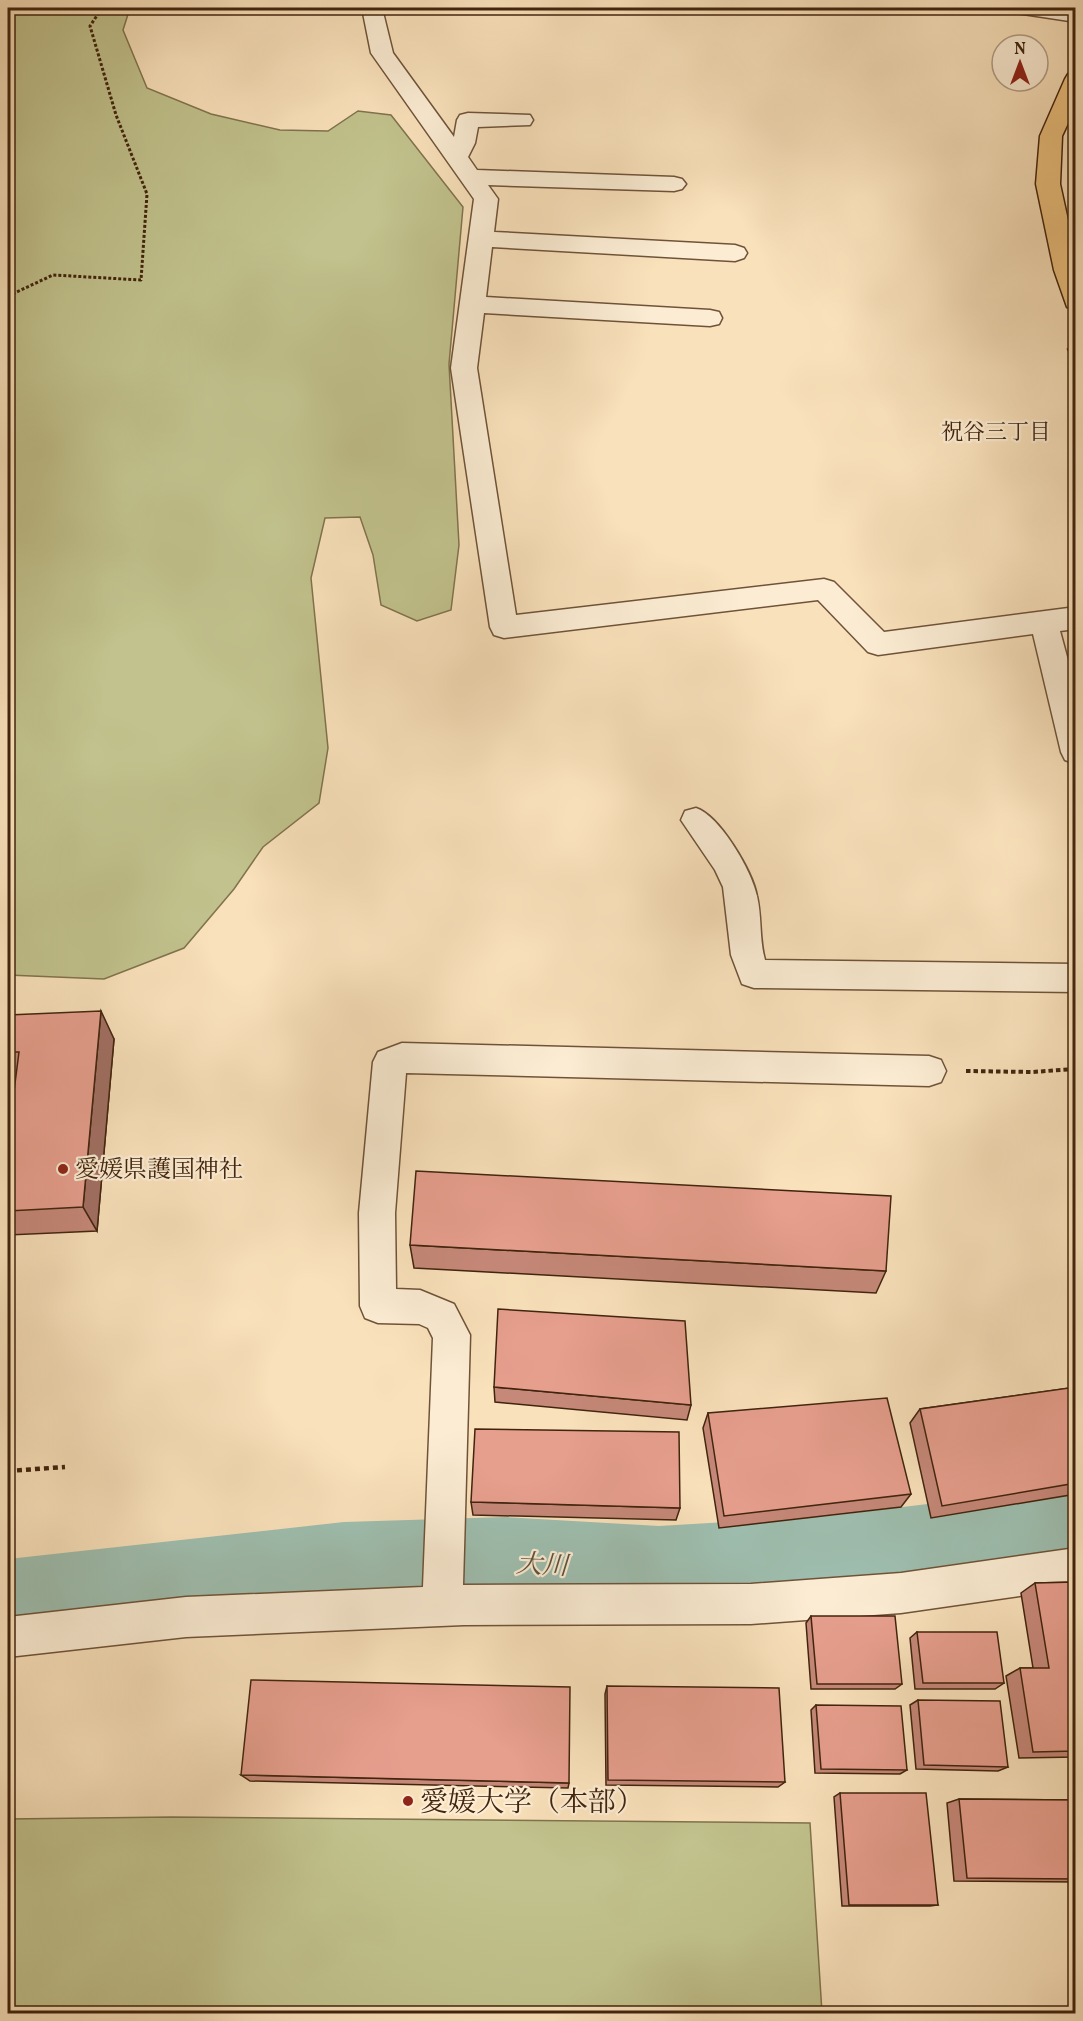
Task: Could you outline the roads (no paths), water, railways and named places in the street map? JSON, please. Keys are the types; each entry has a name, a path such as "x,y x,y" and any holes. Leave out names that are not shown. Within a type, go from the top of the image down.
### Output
{"main road":[{"path":"1075,80 1051,136 1048,184 1066,270 1076,301"}],"street":[{"path":"372,8 382,53 486,199 464,368 504,627 824,589 878,644 1076,618"},
{"path":"1023,8 1076,16"},
{"path":"464,167 464,144 468,120 522,120"},
{"path":"464,167 674,184"},
{"path":"481,239 735,253"},
{"path":"472,304 710,318"},
{"path":"1044,622 1076,752"},
{"path":"696,820 739,886 745,917 748,965 754,974 1076,978"},
{"path":"442,1603 453,1335 441,1316 420,1307 378,1306 377,1213 390,1062 402,1058 421,1058 929,1071"},
{"path":"8,1637 186,1617 442,1603 751,1604 901,1593 1076,1568"}],"waterway":[{"name":"大川","path":"8,1603 344,1566 505,1561 659,1570 829,1560 1076,1529"}],"place":[{"name":"愛媛県護国神社","path":"63,1169"},
{"name":"愛媛大学（本部）","path":"408,1801"}],"district":[{"name":"祝谷三丁目","path":"996,431"}]}
